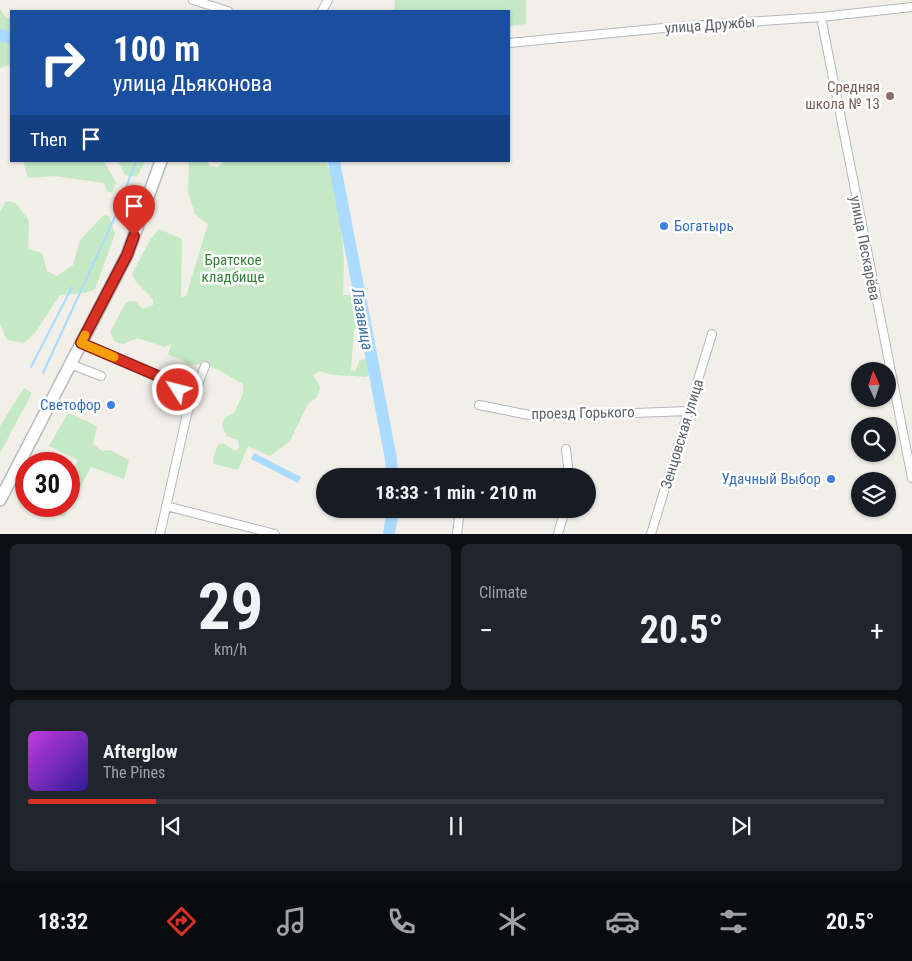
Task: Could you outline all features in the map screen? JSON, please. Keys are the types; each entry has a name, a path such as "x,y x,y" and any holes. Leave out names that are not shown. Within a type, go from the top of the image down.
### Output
{"main road":[{"path":"0,500 127,255 161,162"}],"street":[{"path":"193,0 225,10"},
{"name":"улица Дружбы","path":"510,43 674,27 821,17 912,7"},
{"name":"улица Пескарёва","path":"821,17 880,326 912,478"},
{"name":"Зенцовская улица","path":"652,534 712,334"},
{"path":"81,343 172,382 183,398 187,414"},
{"path":"70,364 100,376"},
{"path":"160,534 187,414 205,366"},
{"name":"проезд Горького","path":"479,405 529,415 554,416 689,411"},
{"path":"566,449 568,468"},
{"path":"166,506 275,534"},
{"path":"457,534 459,518"},
{"path":"558,534 562,518"}],"green space":[{"path":"395,0 526,0 526,24 510,26 510,10 394,10"},
{"path":"0,9 6,18 10,19 10,64 0,68"},
{"path":"23,162 105,162 116,183 112,193 107,191 104,183 54,176 28,178"},
{"path":"118,162 144,162 137,177 125,175"},
{"name":"Братское кладбище","path":"189,162 208,162 210,166 217,167 224,162 327,162 329,170 337,177 344,262 343,295 353,295 358,299 360,320 354,330 351,370 355,371 360,360 367,359 371,365 371,374 366,377 336,375 320,371 313,375 320,387 317,397 308,404 290,441 270,456 248,446 238,470 214,464 213,458 218,445 223,443 235,451 239,448 238,440 227,436 222,426 225,417 234,413 243,394 243,384 210,367 196,364 189,366 181,359 168,355 171,344 165,347 137,338 124,344 115,342 110,332 126,302 135,301 143,309 153,305 153,299 136,282 132,274 150,240 159,229 182,239 181,297 186,296 208,224 195,214 188,192"},
{"path":"6,201 16,203 29,221 28,249 42,253 47,271 57,276 73,265 80,240 104,215 109,216 115,234 95,289 85,293 60,295 35,333 24,343 7,340 0,324 0,212"},
{"path":"24,388 32,393 0,453 0,426"},
{"path":"68,413 97,426 93,444 102,451 110,450 129,460 124,479 91,467 80,487 80,452 61,452 49,446"}],"water":[{"path":"254,453 301,477 298,483 251,459"}],"waterway":[{"name":"Лазавица","path":"0,35 10,38"},
{"path":"43,373 114,219 136,162"},
{"name":"Лазавица","path":"334,162 392,468"},
{"path":"31,367 72,287"},
{"name":"Лазавица","path":"389,534 392,518"}],"slow traffic":[{"path":"85,335 81,343 114,357"}],"place":[{"name":"Средняя школа № 13","path":"890,96"},
{"name":"Богатырь","path":"664,226"},
{"name":"Светофор","path":"111,405"},
{"name":"Удачный Выбор","path":"831,479"}],"route":[{"path":"134,236 127,255 81,343 172,382 178,390"}]}
